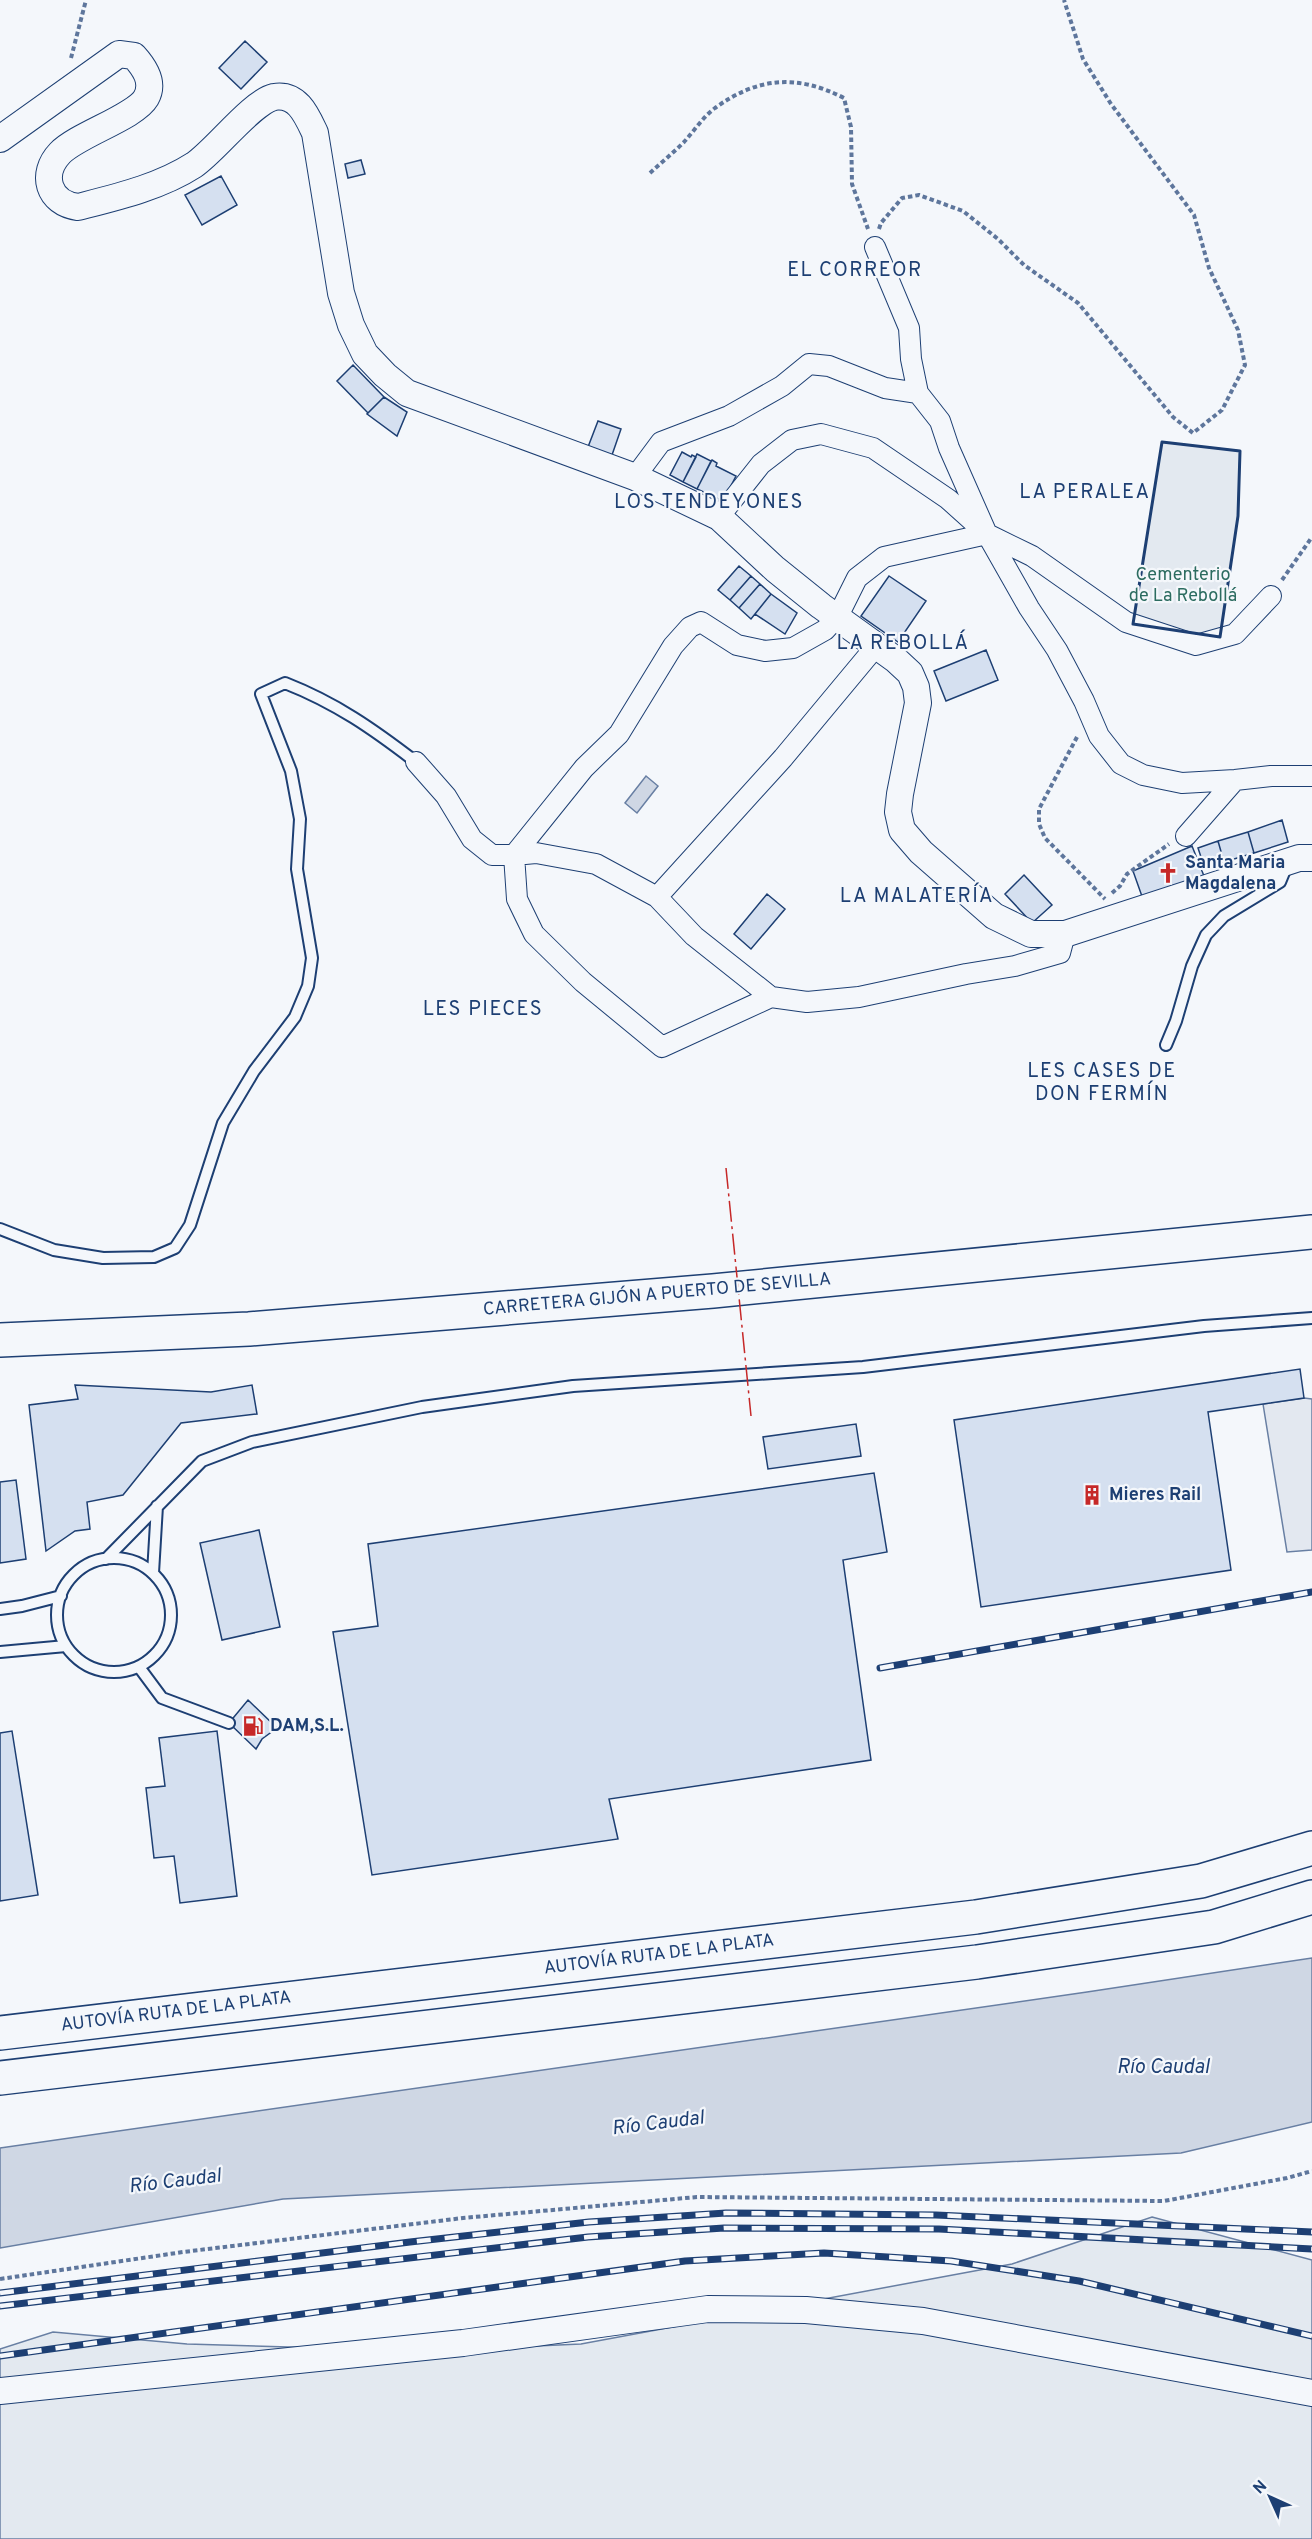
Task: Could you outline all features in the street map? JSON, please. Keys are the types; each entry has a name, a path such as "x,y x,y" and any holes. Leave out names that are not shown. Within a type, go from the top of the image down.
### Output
{"highway":[{"name":"CARRETERA GIJÓN A PUERTO DE SEVILLA","path":"0,1340 249,1329 701,1292 1312,1232"},
{"name":"AUTOVÍA RUTA DE LA PLATA","path":"0,2033 976,1917 1202,1881 1312,1848"},
{"path":"0,2078 977,1962 1214,1926 1312,1897"}],"street":[{"path":"0,139 119,54 135,56 144,67 150,81 146,98 132,110 61,151 50,167 50,188 58,201 78,207 150,186 193,165 217,146 260,103 275,97 290,98 304,109 315,133 341,293 351,325 365,354 407,393 635,477 719,517 775,569 821,606 877,645 910,673 916,687 916,721 897,812 902,830 921,852 994,916 1031,934 1065,934 1300,860"},
{"path":"875,248 909,328 911,359 918,393 940,421 987,534 1029,608 1057,650 1084,700 1099,736 1121,764 1143,776 1182,783 1271,776 1312,776"},
{"path":"635,477 661,442 729,416 782,386 809,364 829,366 885,388 918,393"},
{"path":"719,517 761,464 792,440 821,434 873,448 948,499 987,534 1032,556 1126,622 1196,645 1235,634 1271,596"},
{"path":"771,997 662,1047 583,982 534,934 517,899 514,855 584,768 619,734 673,646 690,627 701,622 737,645 765,651 793,648 825,630 838,616 857,578 884,557 987,534"},
{"path":"657,897 783,758 877,645"},
{"path":"416,762 446,796 472,839 492,855 536,853 596,864 657,897 694,936 771,997 807,1002 859,997 1015,966 1060,953 1065,934"},
{"path":"1186,836 1236,780"},
{"path":"0,2391 463,2343 708,2308 806,2310 923,2321 1312,2393"}],"lane":[{"path":"0,1229 54,1250 103,1258 154,1257 175,1248 190,1225 223,1123 254,1071 296,1017 308,986 312,958 297,868 300,819 291,771 261,694 285,683 306,691 362,721 416,762"},
{"path":"1166,1045 1176,1021 1192,966 1206,935 1224,916 1280,882 1300,860"},
{"path":"106,1559 202,1461 252,1442 422,1407 573,1386 863,1367 1204,1326 1312,1318"},
{"path":"153,1573 157,1506"},
{"path":"106,1559 134,1562 153,1573 166,1591 171,1613 168,1635 157,1654 139,1667 116,1673 95,1670 75,1658 66,1646 57,1619 60,1596 72,1576 91,1563 106,1559"},
{"path":"0,1609 60,1596"},
{"path":"0,1652 66,1646"},
{"path":"139,1667 162,1698 229,1723"}],"path":[{"path":"62,94 87,0"},
{"path":"875,248 881,223 902,198 919,195 963,211 998,238 1024,265 1078,303 1173,417 1193,433 1222,410 1245,365 1238,330 1209,268 1194,215 1111,104 1083,59 1064,0"},
{"path":"650,173 684,142 713,109 753,85 792,82 824,88 844,98 851,126 852,184 875,248"},
{"path":"1271,596 1312,537"},
{"path":"1077,731 1077,739 1072,750 1039,809 1039,824 1045,838 1105,899"},
{"path":"1127,874 1173,841 1186,836"},
{"path":"0,2278 183,2252 463,2218 697,2197 1164,2201 1287,2178 1312,2171"}],"green space":[{"name":"Cementerio de La Rebollá","path":"1162,442 1240,451 1238,516 1220,637 1133,624"},
{"path":"1152,2217 1312,2260 1312,2539 0,2539 0,2349 53,2332 187,2344 427,2351 581,2344 1012,2264"}],"shaded area":[{"path":"1304,1398 1312,1399 1312,1550 1287,1552 1263,1404"}],"water":[{"path":"646,776 658,786 637,813 625,803"},
{"name":"Río Caudal","path":"1312,1958 1312,2122 1181,2153 283,2199 0,2248 0,2148"}],"building":[{"path":"245,41 267,62 241,89 219,68"},
{"path":"361,160 365,174 348,178 345,164"},
{"path":"221,176 237,205 202,225 185,195"},
{"path":"353,365 384,397 368,413 337,381"},
{"path":"384,397 407,412 397,436 367,414"},
{"path":"598,421 621,429 612,455 588,447"},
{"path":"682,452 696,457 683,482 670,475"},
{"path":"697,454 711,461 697,489 683,482"},
{"path":"712,460 717,463 716,466 736,476 723,501 697,489"},
{"path":"739,566 751,576 730,600 718,590"},
{"path":"751,576 760,584 739,608 730,600"},
{"path":"889,576 926,601 898,642 861,616"},
{"path":"760,584 771,594 751,619 739,608"},
{"path":"771,594 797,613 785,634 755,614"},
{"path":"986,650 998,680 946,701 934,671"},
{"path":"1282,820 1288,842 1254,853 1248,832"},
{"path":"1248,832 1254,853 1224,862 1218,841"},
{"path":"1218,841 1224,862 1205,869 1198,848"},
{"name":"Santa Maria Magdalena","path":"1192,846 1204,876 1144,902 1133,871"},
{"path":"1024,875 1052,905 1032,923 1005,894"},
{"path":"767,894 785,909 751,949 734,934"},
{"name":"Mieres Rail","path":"1300,1369 1304,1398 1208,1412 1231,1570 981,1607 954,1420"},
{"path":"75,1385 211,1392 252,1385 257,1414 181,1423 123,1495 87,1502 90,1529 75,1531 46,1551 29,1405 78,1399"},
{"path":"856,1424 861,1456 768,1469 763,1437"},
{"path":"874,1473 887,1552 843,1560 871,1760 609,1799 618,1839 372,1875 333,1632 378,1626 368,1544"},
{"path":"16,1480 26,1559 0,1563 0,1482"},
{"path":"259,1530 280,1627 222,1640 200,1543"},
{"name":"DAM,S.L.","path":"248,1700 277,1728 262,1739 256,1749 229,1723"},
{"path":"12,1731 38,1895 0,1901 0,1733"},
{"path":"217,1731 237,1896 180,1903 174,1856 154,1858 146,1788 165,1786 159,1738"}],"railway":[{"path":"880,1668 1312,1592"},
{"path":"0,2293 589,2222 726,2213 936,2215 1312,2232"},
{"path":"0,2306 588,2237 724,2228 939,2229 1312,2249"},
{"path":"0,2356 685,2261 824,2253 951,2261 1079,2281 1312,2336"}],"wall":[{"path":"1162,442 1240,451 1238,516 1220,637 1133,624 1162,442"}],"power":[{"path":"726,1168 751,1416"}],"place":[{"name":"Santa Maria Magdalena","path":"1168,873"},
{"name":"Mieres Rail","path":"1092,1495"},
{"name":"DAM,S.L.","path":"253,1726"}],"district":[{"name":"EL CORREOR","path":"855,271"},
{"name":"LA PERALEA","path":"1085,493"},
{"name":"LOS TENDEYONES","path":"709,503"},
{"name":"LA REBOLLÁ","path":"903,644"},
{"name":"LA MALATERÍA","path":"917,897"},
{"name":"LES PIECES","path":"483,1010"},
{"name":"LES CASES DE DON FERMÍN","path":"1102,1084"}]}
